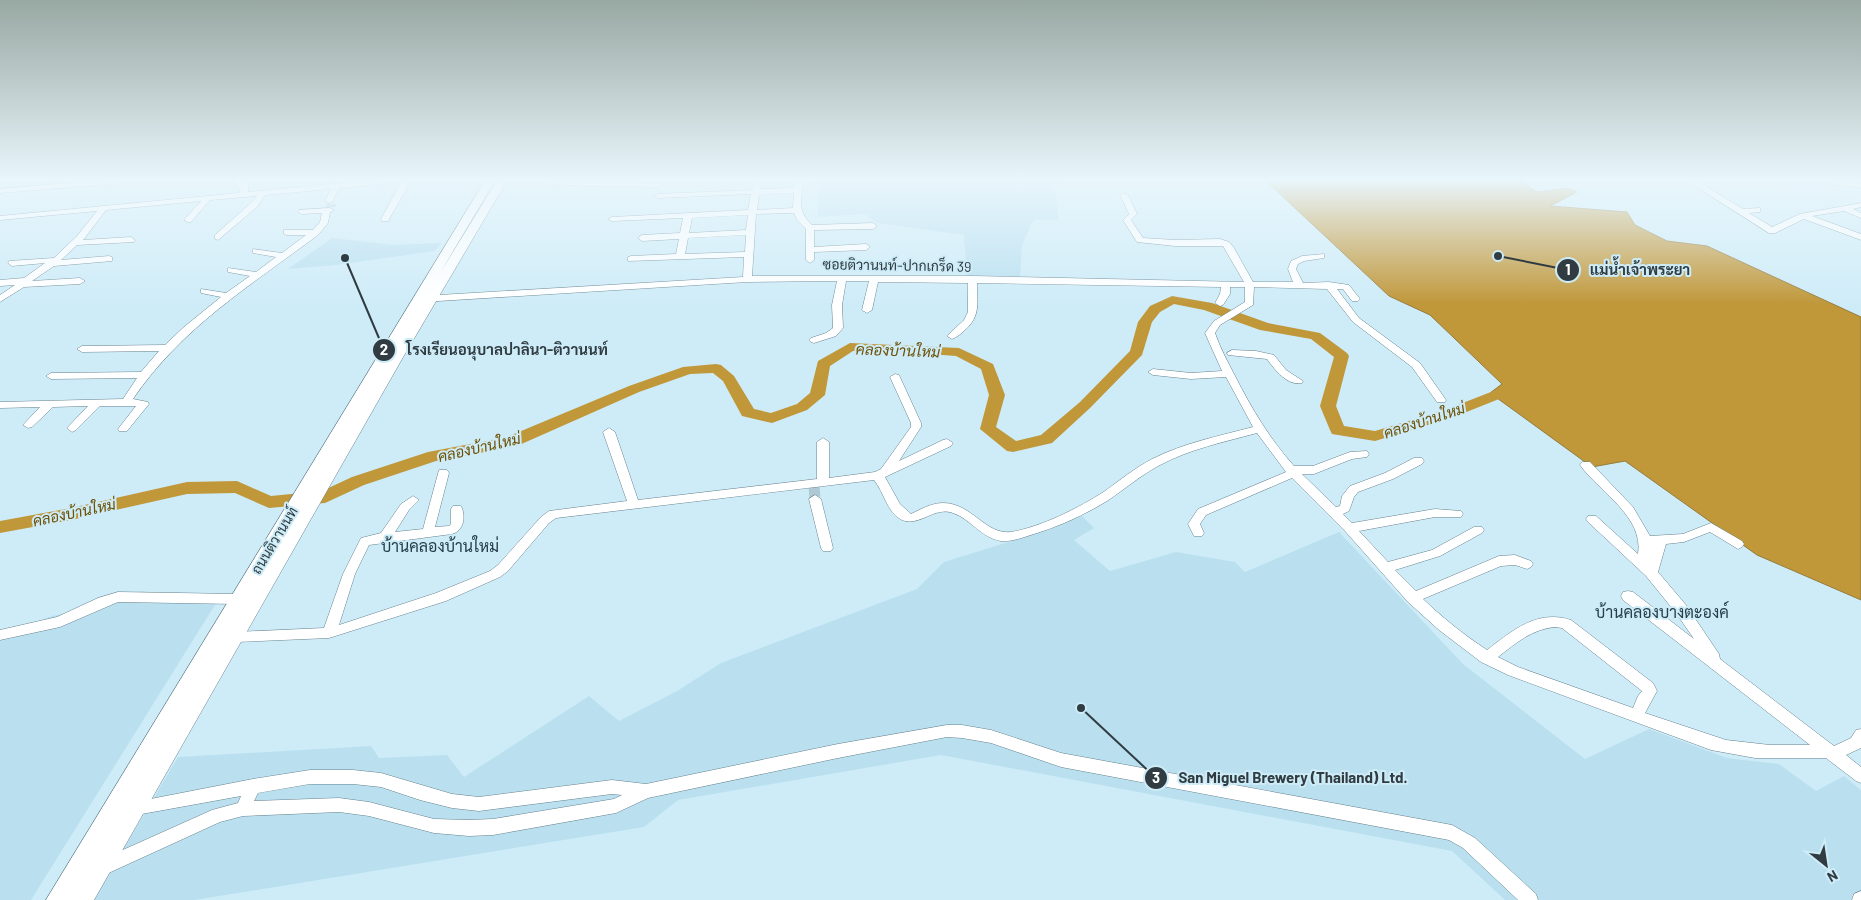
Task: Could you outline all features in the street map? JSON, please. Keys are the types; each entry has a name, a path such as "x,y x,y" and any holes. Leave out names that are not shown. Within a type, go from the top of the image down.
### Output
{"main road":[{"name":"ถนนติวานนท์","path":"81,900 236,637 296,516 418,299 465,221"},
{"name":"ถนนติวานนท์","path":"319,477 432,299 478,221"},
{"name":"ถนนติวานนท์","path":"57,900 237,599 296,516"}],"street":[{"path":"0,299 54,261 74,243 93,221"},
{"path":"218,237 236,221"},
{"path":"126,402 166,348 227,296 315,233 325,221"},
{"path":"680,257 687,221"},
{"path":"747,279 752,221"},
{"path":"803,221 810,228 810,260"},
{"path":"1128,221 1139,239 1175,243 1220,242 1226,244 1249,283 1250,304 1218,323 1210,333 1225,353 1229,374 1238,393 1293,471 1349,528 1412,598 1447,630 1486,658 1513,671 1736,750 1780,754 1831,753 1856,743 1861,735"},
{"path":"1756,221 1772,231 1790,221"},
{"path":"1817,221 1861,237"},
{"path":"810,228 873,226"},
{"path":"287,232 315,233"},
{"path":"642,238 751,232"},
{"path":"74,243 131,240"},
{"path":"810,250 866,247"},
{"path":"256,251 285,256"},
{"path":"631,260 749,254"},
{"path":"1300,285 1292,270 1294,263 1302,259 1320,256"},
{"path":"12,263 109,259"},
{"path":"231,270 258,274"},
{"name":"ซอยติวานนท์-ปากเกร็ด 39","path":"418,299 747,279 842,278 1329,285 1345,286 1355,299"},
{"path":"814,340 832,334 837,330 839,325 836,298 842,278"},
{"path":"867,310 874,278"},
{"path":"952,336 962,328 974,311 971,288 973,279"},
{"path":"0,283 80,281"},
{"path":"1220,303 1225,294 1226,283"},
{"path":"1329,285 1356,320 1416,365 1441,400"},
{"path":"204,291 227,296"},
{"path":"82,350 166,348"},
{"path":"1225,353 1256,354 1270,357 1282,372 1298,381"},
{"path":"1158,372 1178,375 1229,374"},
{"path":"51,376 145,375"},
{"path":"895,377 916,422 916,427 881,474 881,480 897,508 903,516 912,518 940,507 950,507 998,536 1010,536 1051,523 1101,500 1137,473 1158,461 1261,428"},
{"path":"0,405 126,402 144,404 122,429"},
{"path":"28,425 50,404"},
{"path":"72,428 96,404"},
{"path":"609,432 634,505"},
{"path":"823,442 816,488 827,548"},
{"path":"236,637 329,633 441,598 495,574 514,557 545,520 553,514 816,488 881,474 947,443"},
{"path":"1198,533 1194,524 1202,512 1293,471 1314,470 1354,455 1363,454"},
{"path":"1334,513 1345,508 1348,496 1354,489 1389,476 1418,461"},
{"path":"1586,465 1624,506 1641,529 1644,540 1646,568"},
{"path":"428,532 443,473"},
{"path":"385,537 405,508 413,500"},
{"path":"329,633 349,574 365,541 385,537 447,531 455,528 458,509"},
{"path":"1349,528 1434,512 1457,514"},
{"path":"1592,519 1646,568 1680,609 1723,670"},
{"path":"1644,540 1684,538 1711,527 1738,544"},
{"path":"1385,568 1436,553 1478,530"},
{"path":"1646,568 1661,540"},
{"path":"1412,598 1499,561 1516,560 1527,564"},
{"path":"1628,596 1861,776"},
{"path":"0,635 60,622 118,597 237,599"},
{"path":"1486,658 1540,622 1558,621 1566,624 1648,687 1650,690 1643,700 1637,716"},
{"path":"100,868 218,815 243,809 339,806 369,809 434,826 469,828 502,825 608,808 646,791 838,750 947,731 964,730 989,735 1035,753 1061,760 1452,833 1469,843 1530,900"},
{"path":"136,808 310,777 353,777 381,780 452,801 479,804 612,787 646,791"},
{"path":"243,809 253,786"}],"shaded area":[{"path":"875,221 1034,221 1022,245 1020,276 967,276 964,235"},
{"path":"1309,221 1633,221 1635,225 1667,241 1707,246 1861,317 1861,600 1757,555 1625,461 1592,467 1490,393 1502,384 1430,315 1389,296"},
{"path":"332,238 394,245 441,243 435,251 336,265 288,269"},
{"path":"1080,514 1094,528 1074,540 1110,571 1176,552 1235,562 1245,572 1339,532 1463,664 1585,759 1649,729 1727,758 1779,764 1816,791 1844,776 1861,790 1861,900 1505,900 1452,851 941,755 678,800 644,827 195,900 93,900 178,757 371,746 379,758 447,755 464,777 589,696 619,721 677,691 721,663 917,589 944,562 1057,527"},
{"path":"142,591 218,600 31,900 0,900 0,632 20,629 52,616 72,612 98,597"}],"waterway":[{"name":"คลองบ้านใหม่","path":"0,527 71,514 187,488 237,487 269,502 325,497 358,481 434,456 511,442 634,389 688,370 716,368 729,379 748,413 772,418 802,407 817,395 823,364 850,347 959,352 988,367 997,395 988,429 1013,447 1046,439 1085,405 1137,352 1145,322 1155,309 1172,300 1207,306 1265,327 1315,336 1342,356 1328,406 1338,430 1375,436 1448,414 1514,388"}],"tunnel":[{"path":"814,486 815,499"}],"place":[{"name":"แม่น้ำเจ้าพระยา","path":"1498,256"},
{"name":"โรงเรียนอนุบาลปาลินา-ติวานนท์","path":"345,258"},
{"name":"San Miguel Brewery (Thailand) Ltd.","path":"1081,708"}],"district":[{"name":"บ้านคลองบ้านใหม่","path":"440,545"},
{"name":"บ้านคลองบางตะองค์","path":"1662,611"}]}
